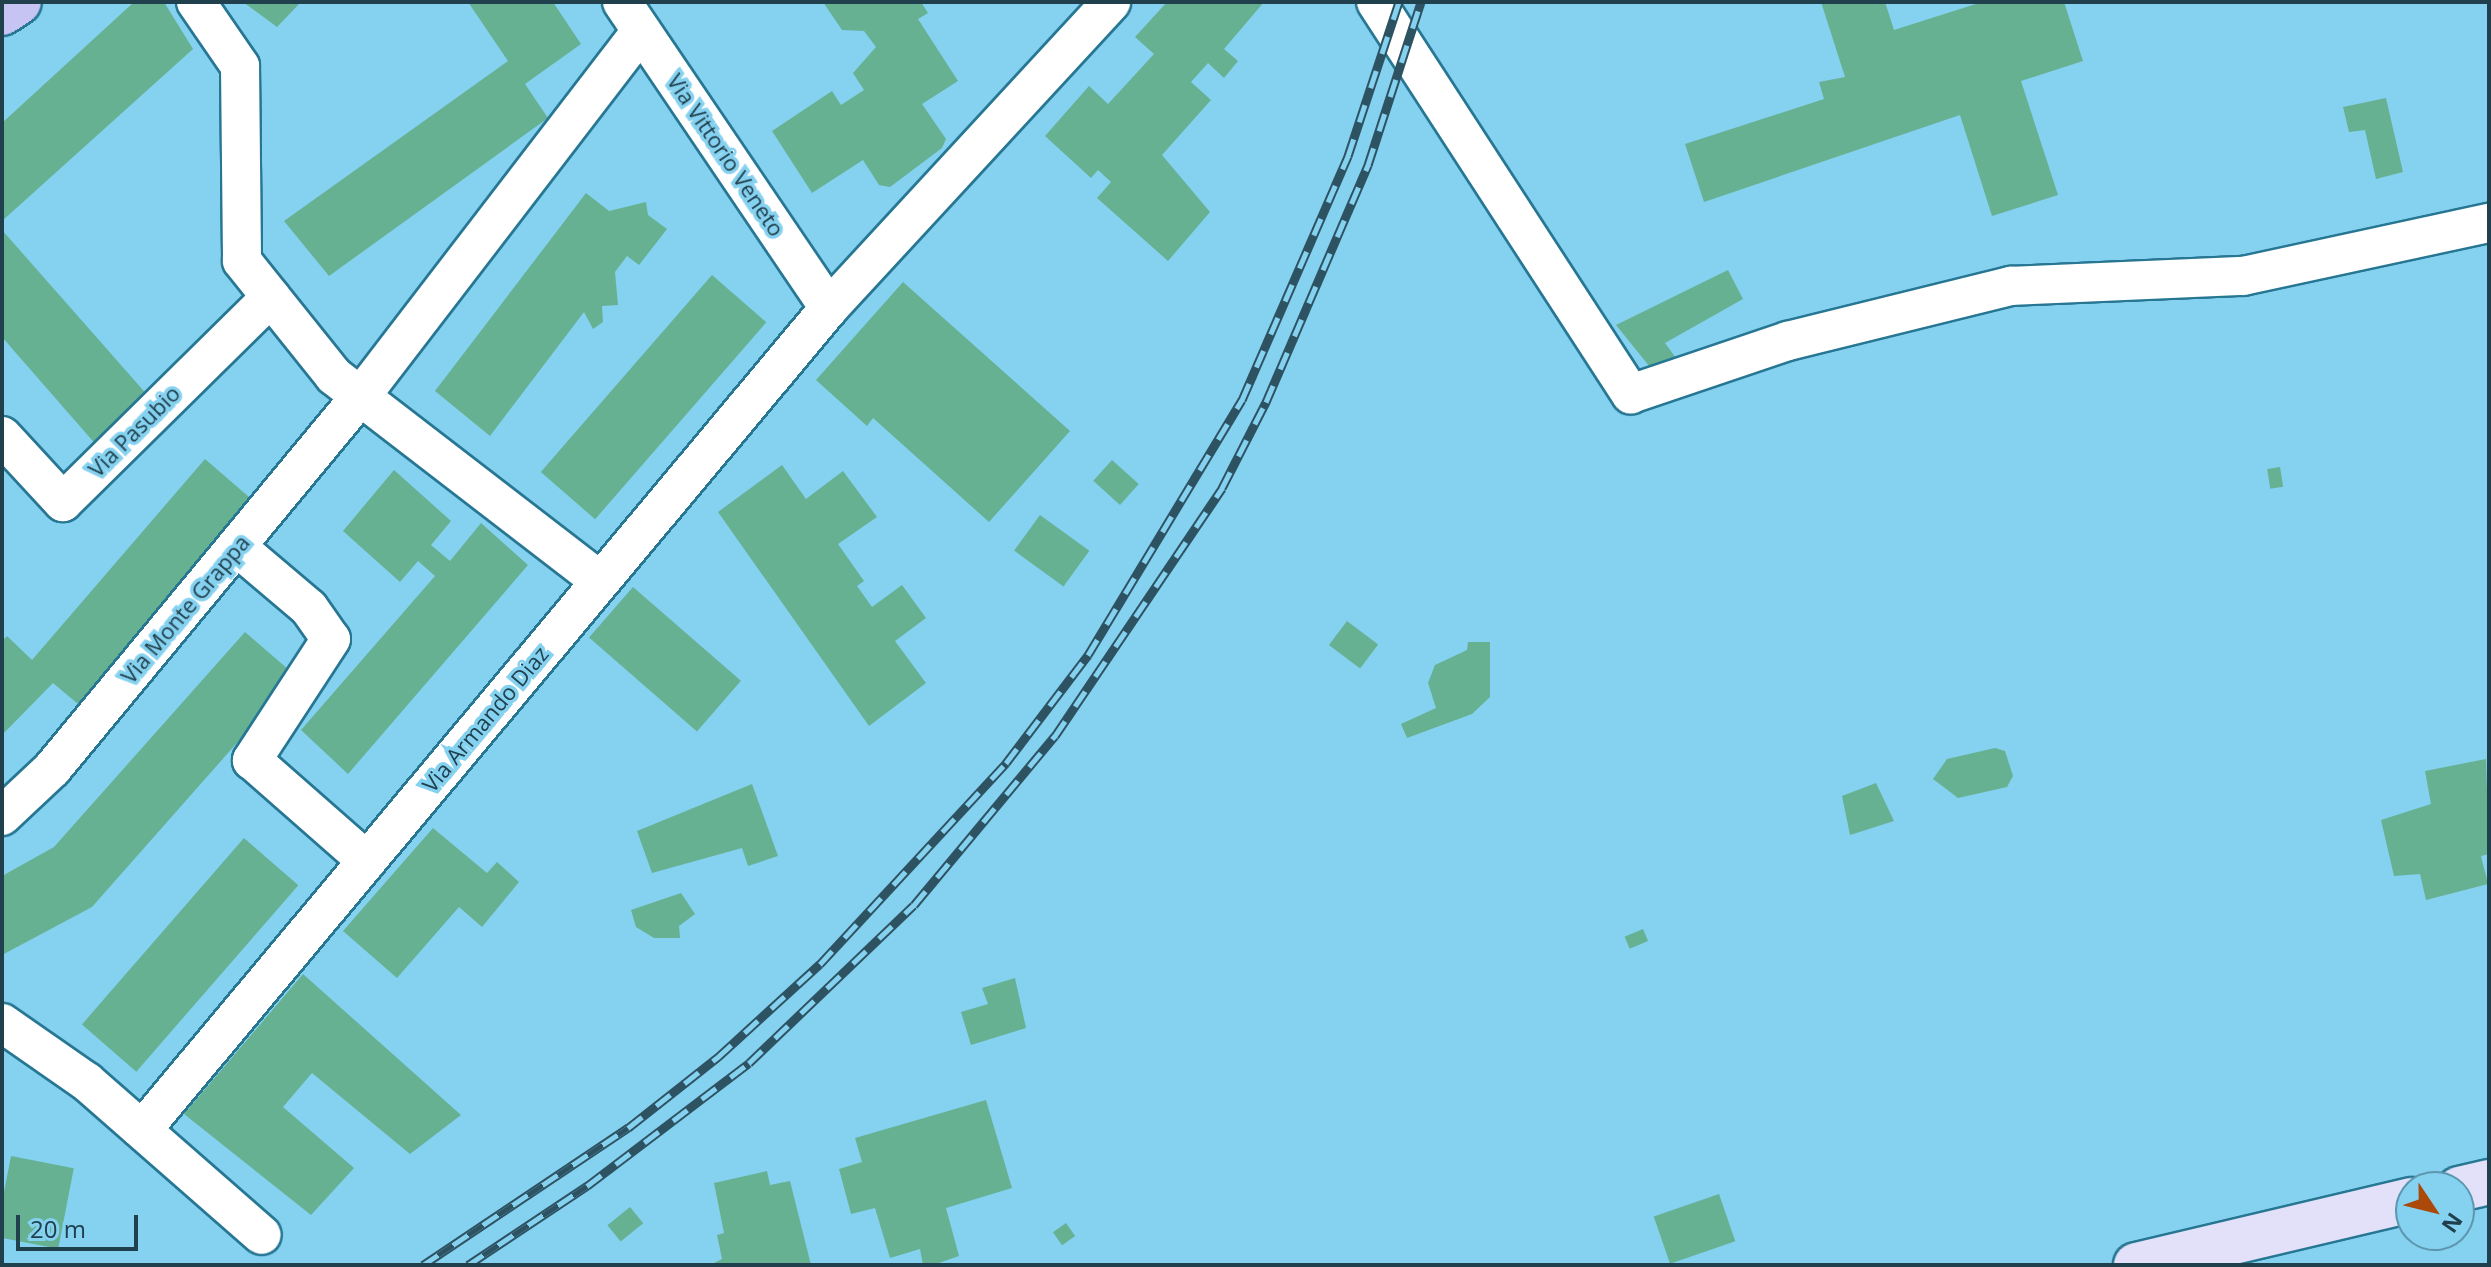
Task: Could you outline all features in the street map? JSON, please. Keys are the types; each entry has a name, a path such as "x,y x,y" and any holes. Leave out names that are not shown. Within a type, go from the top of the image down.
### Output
{"main road":[{"path":"2,13 19,2"},
{"path":"2136,1265 2395,1204"}],"street":[{"path":"196,2 240,66 242,261 334,376 599,580"},
{"name":"Via Armando Diaz","path":"142,1130 829,308 1111,2"},
{"path":"1376,2 1631,394 1788,341 2011,286 2243,276 2489,223"},
{"name":"Via Vittorio Veneto","path":"632,16 829,308"},
{"name":"Via Monte Grappa","path":"2,816 52,769 361,396 632,16"},
{"name":"Via Pasubio","path":"2,436 63,502 271,297"},
{"path":"237,547 309,608 331,639 252,760 367,861"},
{"path":"2,1023 142,1130 262,1235"}],"building":[{"path":"134,2 164,2 193,49 2,221 2,123"},
{"path":"243,2 301,2 277,27"},
{"path":"468,2 553,2 581,44 525,84 548,118 329,276 284,221 508,61"},
{"path":"823,2 921,2 928,13 918,19 958,81 922,104 946,139 942,148 890,187 879,185 863,160 812,193 772,131 832,91 841,105 864,90 853,73 876,47 864,31 842,30"},
{"path":"1167,2 1264,2 1224,49 1238,61 1224,78 1208,63 1191,82 1211,100 1162,155 1210,212 1168,261 1097,198 1111,182 1098,170 1091,178 1045,136 1089,86 1108,104 1154,54 1135,37"},
{"path":"1821,2 1885,2 1894,30 1982,2 2064,2 2083,61 2021,81 2058,195 1992,216 1960,115 1704,202 1685,144 1824,99 1819,82 1845,77"},
{"path":"2386,98 2403,172 2376,179 2365,130 2349,132 2343,107"},
{"path":"586,193 609,211 646,202 648,215 667,229 639,265 627,256 615,272 618,305 602,306 603,322 593,329 584,312 490,436 435,391"},
{"path":"2,230 150,398 98,447 2,337"},
{"path":"1728,270 1743,299 1665,343 1676,358 1654,372 1616,325"},
{"path":"712,275 766,322 595,519 541,472"},
{"path":"903,282 1070,431 989,522 873,418 867,426 816,380"},
{"path":"205,459 256,503 78,704 53,683 2,735 2,641 7,636 32,660"},
{"path":"1112,460 1139,484 1120,505 1093,481"},
{"path":"782,465 806,499 843,471 877,517 838,544 864,581 857,586 872,607 902,585 926,618 895,641 926,683 869,726 718,512"},
{"path":"2280,467 2283,487 2270,489 2267,469"},
{"path":"394,470 451,521 431,545 450,561 481,523 528,565 348,774 301,730 435,576 418,561 400,582 343,531"},
{"path":"1040,515 1089,551 1063,586 1014,551"},
{"path":"633,587 741,681 697,731 589,638"},
{"path":"1347,621 1378,644 1360,668 1329,645"},
{"path":"245,632 296,676 92,907 2,955 2,876 54,847"},
{"path":"1468,642 1490,642 1490,697 1472,714 1407,738 1401,724 1436,708 1428,683 1435,665 1467,650"},
{"path":"1995,748 2005,751 2013,776 2007,787 1958,798 1933,779 1947,759"},
{"path":"2486,759 2489,854 2481,856 2488,884 2426,900 2420,874 2394,876 2381,820 2431,804 2425,771"},
{"path":"1876,783 1894,821 1850,835 1842,796"},
{"path":"752,784 778,856 748,866 742,848 652,873 637,831"},
{"path":"433,828 487,873 497,862 519,882 482,927 459,907 397,978 343,931"},
{"path":"244,838 298,885 136,1072 82,1024"},
{"path":"681,893 695,914 679,926 680,938 654,938 636,927 631,910"},
{"path":"1643,929 1648,941 1630,949 1625,937"},
{"path":"303,974 461,1115 410,1154 312,1073 283,1107 354,1168 311,1215 184,1114"},
{"path":"1015,978 1026,1028 971,1045 961,1012 988,1004 982,988"},
{"path":"986,1100 1012,1188 946,1208 959,1256 933,1265 923,1265 920,1249 890,1258 875,1208 851,1214 839,1169 862,1162 855,1138"},
{"path":"11,1156 74,1168 58,1249 2,1238 2,1202"},
{"path":"767,1171 770,1185 790,1181 811,1265 710,1265 722,1259 717,1235 724,1233 714,1183"},
{"path":"1719,1194 1735,1241 1670,1264 1654,1216"},
{"path":"630,1207 643,1223 621,1242 607,1225"},
{"path":"1066,1223 1075,1236 1062,1245 1053,1232"}],"railway":[{"path":"423,1265 628,1128 718,1057 820,964 1006,763 1088,655 1242,400 1348,156 1399,2"},
{"path":"468,1265 587,1186 749,1063 914,905 1055,736 1222,488 1266,402 1368,165 1421,2"}]}
